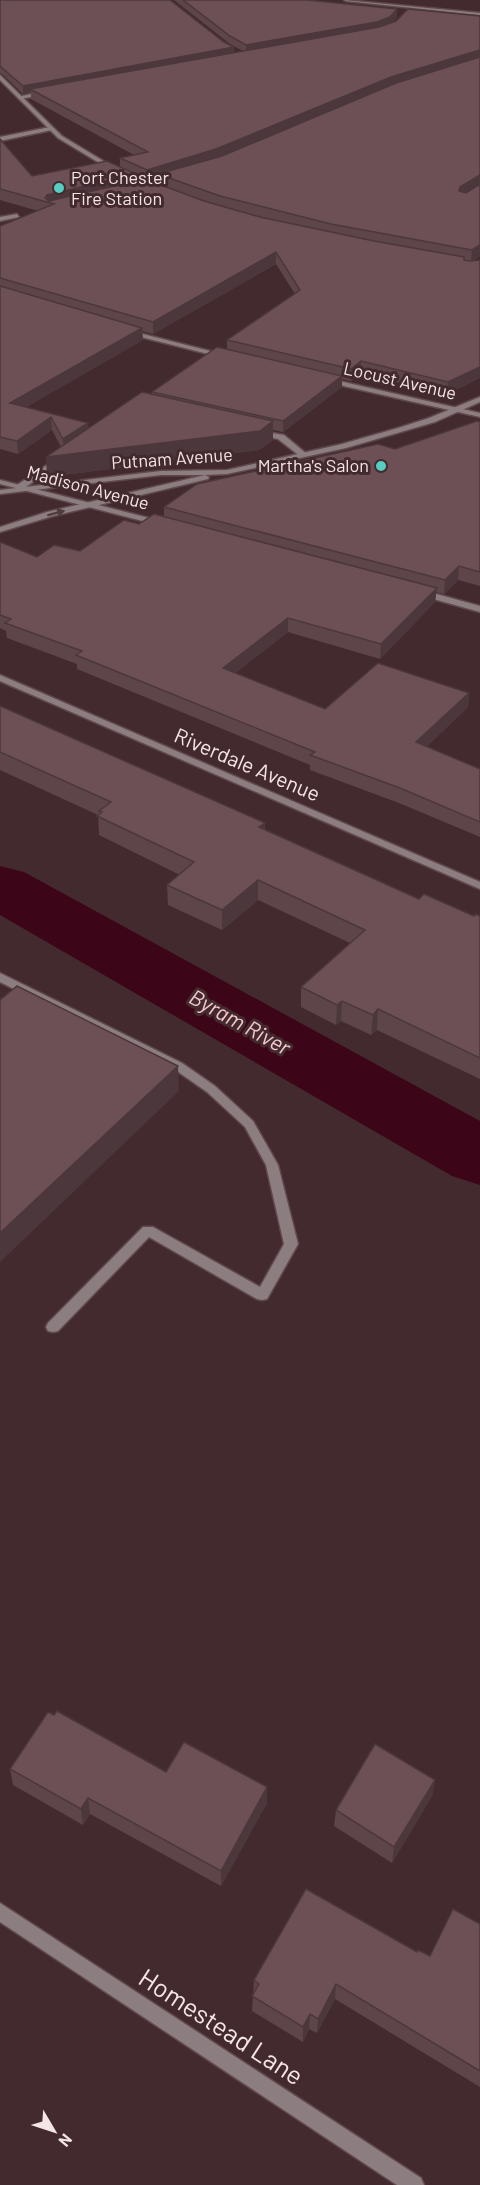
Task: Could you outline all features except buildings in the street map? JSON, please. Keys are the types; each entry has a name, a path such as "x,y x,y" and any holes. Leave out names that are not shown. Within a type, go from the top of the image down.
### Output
{"street":[{"path":"346,0 480,14"},
{"path":"405,14 412,7"},
{"path":"0,77 50,129 103,163 150,184 159,185"},
{"path":"20,97 54,91"},
{"path":"0,139 50,129"},
{"path":"140,188 150,184"},
{"path":"0,219 17,216"},
{"path":"114,329 231,358"},
{"name":"Locust Avenue","path":"323,379 480,415"},
{"name":"Putnam Avenue","path":"0,492 161,473 227,472 401,430 480,399"},
{"path":"247,429 281,437 304,455"},
{"path":"22,488 67,456"},
{"path":"0,530 87,505 227,472"},
{"name":"Madison Avenue","path":"0,482 164,525"},
{"path":"412,591 480,609"},
{"name":"Riverdale Avenue","path":"0,678 480,886"},
{"path":"0,976 178,1066 211,1089 249,1124 272,1165 291,1244 262,1295 148,1230 53,1327"},
{"name":"Homestead Lane","path":"0,1912 414,2185"}],"waterway":[{"name":"Byram River","path":"0,887 480,1156"}],"place":[{"name":"Port Chester Fire Station","path":"59,188"},
{"name":"Martha's Salon","path":"381,466"}]}
